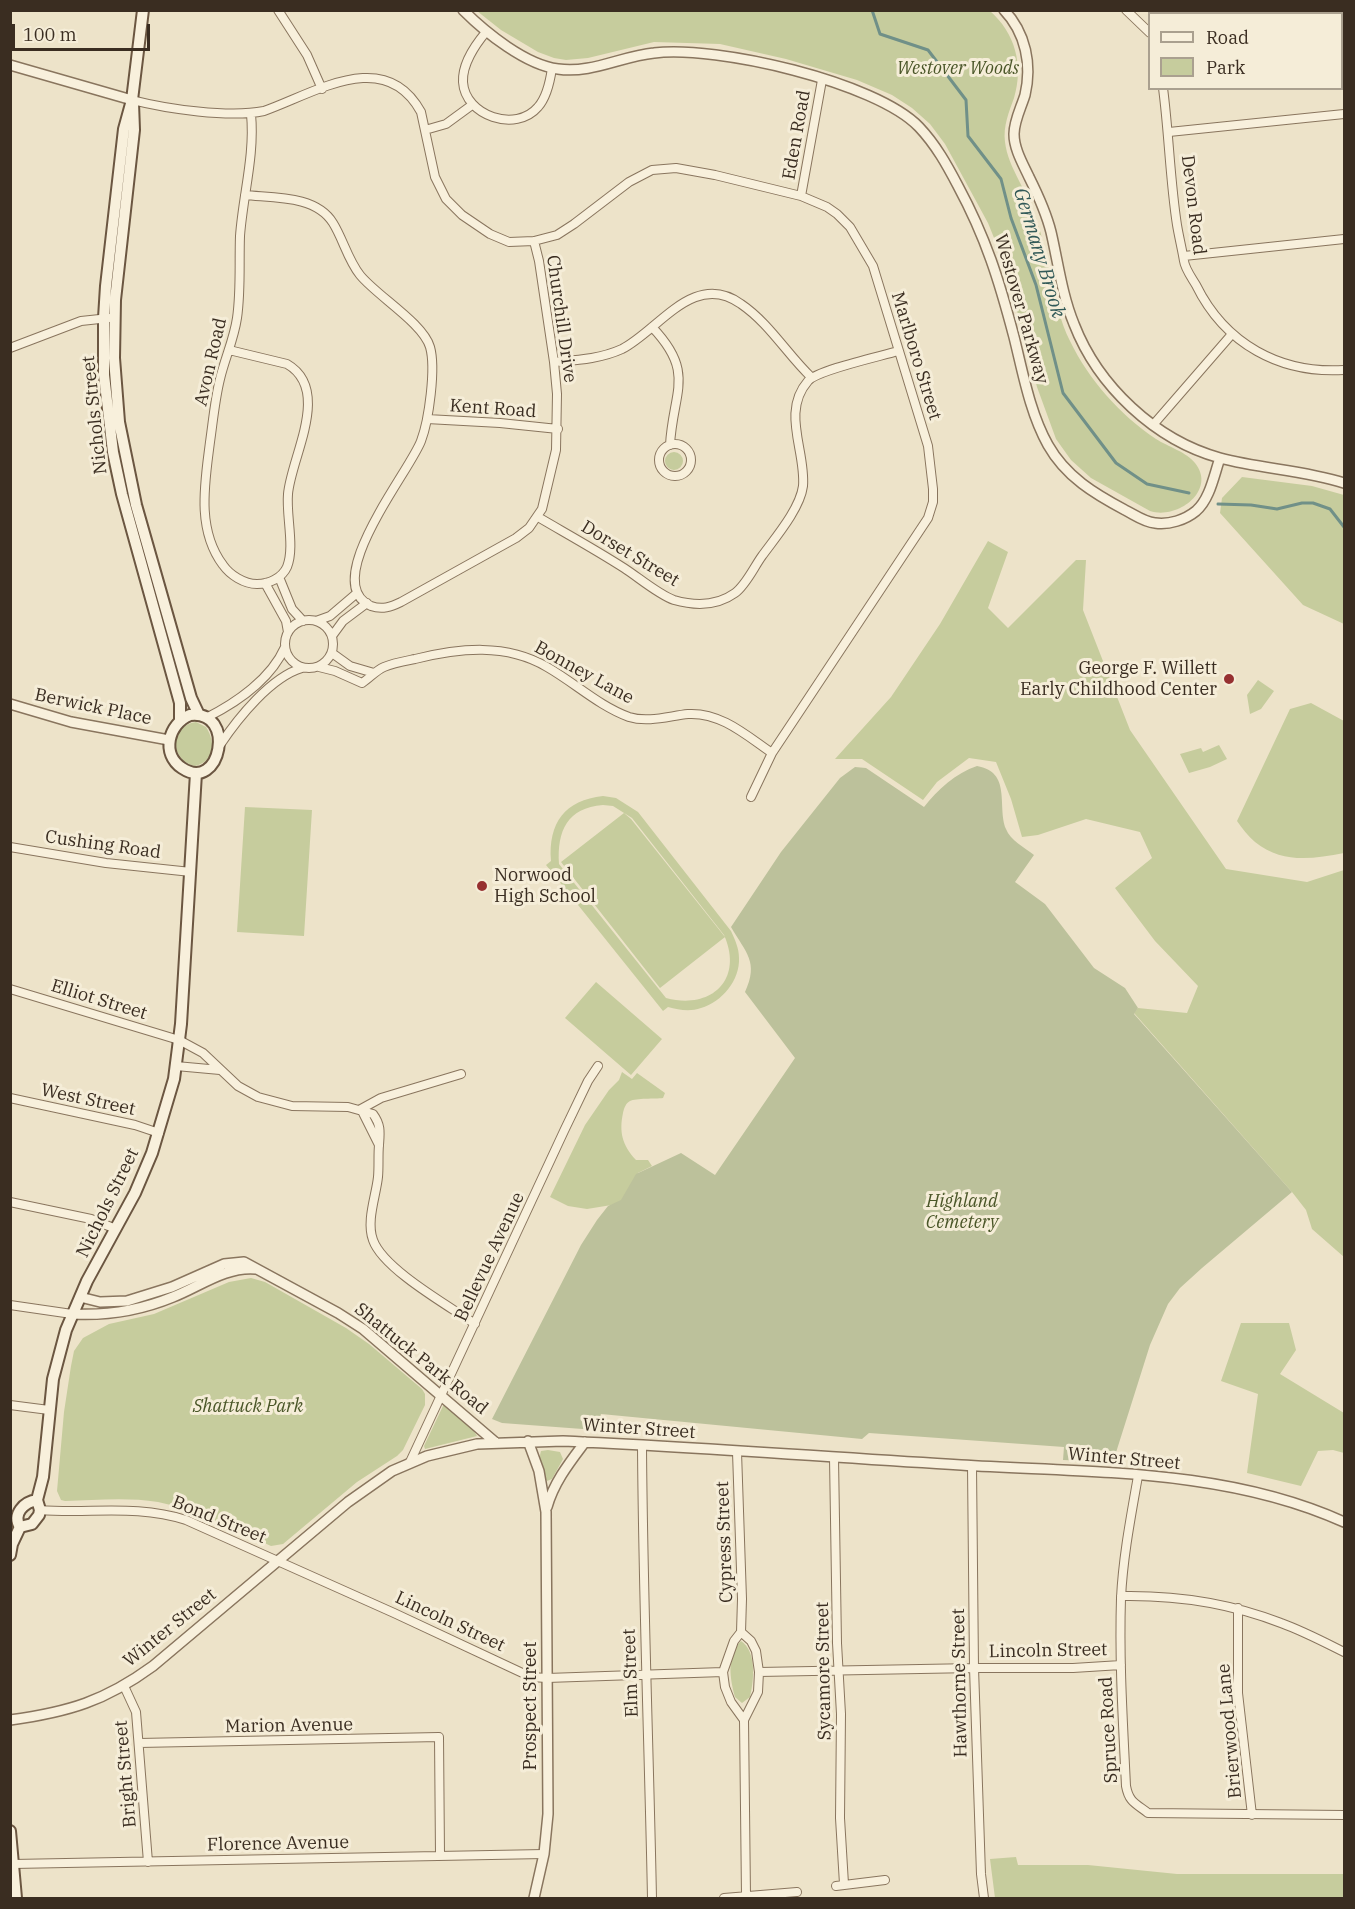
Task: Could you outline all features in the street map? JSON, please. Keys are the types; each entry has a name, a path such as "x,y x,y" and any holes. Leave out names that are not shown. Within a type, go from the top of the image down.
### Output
{"main road":[{"name":"Nichols Street","path":"143,10 132,100 124,129 104,375 117,474 191,698 202,716"},
{"name":"Nichols Street","path":"136,527 180,703 180,720"},
{"path":"190,715 202,716 217,730 220,745 213,763 196,773 178,765 171,752 169,740 180,720 190,715"},
{"name":"Nichols Street","path":"38,1505 56,1363 72,1314 135,1193 159,1133 170,1094 179,1040 196,773"},
{"path":"10,1555 16,1520 27,1503 38,1505 36,1520 32,1524 16,1520"},
{"path":"10,1831 16,1899"}],"street":[{"path":"278,10 307,55 322,89"},
{"name":"Westover Parkway","path":"463,10 486,32 533,61 552,68 566,70 590,68 655,52 703,52 728,55 822,80 865,94 898,110 922,131 943,158 973,215 995,268 1027,390 1042,433 1058,460 1078,482 1141,519 1153,523 1175,521 1189,516 1201,506 1220,458"},
{"path":"1004,10 1019,30 1027,56 1027,84 1015,127 1016,147 1048,220 1072,319 1084,346 1104,377 1128,404 1154,425 1187,445 1220,458 1344,483"},
{"path":"1126,10 1146,22"},
{"path":"486,32 464,69 464,89 472,105 483,113 498,118 515,119 529,116 538,108 545,96 552,68"},
{"path":"10,65 132,100"},
{"name":"Churchill Drive","path":"132,100 154,105 229,114 251,114 362,77 373,76 393,82 417,104 421,112 435,177 446,199 454,208 500,239 520,243 534,241 554,362 558,429 551,479 538,517 516,538 402,602 383,608 362,598"},
{"name":"Eden Road","path":"801,195 822,80"},
{"name":"Devon Road","path":"1163,90 1177,224 1184,262 1211,312 1232,334 1277,362 1312,370 1344,370"},
{"path":"426,130 446,124 472,105"},
{"name":"Avon Road","path":"251,114 252,133 240,236 238,307 214,411 204,493 205,514 215,552 225,568 243,581 252,584 265,583"},
{"path":"1169,132 1344,114"},
{"name":"Marlboro Street","path":"534,241 565,230 629,182 652,170 688,169 801,195 827,207 850,227 873,266 928,446 933,502 928,518 772,753 751,797"},
{"path":"245,195 304,202 325,213 333,223 360,275 425,336 430,346 432,358 427,419 415,454 364,543 355,574 362,598"},
{"path":"1184,256 1344,239"},
{"path":"554,362 610,354 635,342 680,304 703,295 717,294 740,303 759,318 811,377 898,351"},
{"path":"10,348 81,321 109,318"},
{"path":"652,327 672,351 680,372 670,445"},
{"path":"1154,425 1232,334"},
{"path":"202,716 231,703 260,680 276,664 285,647 288,632 286,621 265,583 279,577 286,569 289,555 290,479 307,418 306,387 302,376 295,368 229,350"},
{"name":"Dorset Street","path":"538,517 672,599 697,604 721,600 737,592 785,524 799,500 803,488 795,408 800,392 811,377"},
{"name":"Kent Road","path":"427,419 558,429"},
{"path":"670,445 681,445 689,452 691,463 681,475 670,475 660,465 660,455 670,445"},
{"path":"279,577 292,609 303,621"},
{"path":"288,632 303,621 316,621 330,616 362,598"},
{"path":"332,636 362,598"},
{"path":"220,745 238,720 290,672 302,668 319,667 327,662 334,644 332,636 326,627 316,621"},
{"path":"285,647 291,660 302,668"},
{"name":"Bonney Lane","path":"319,667 335,671 362,683 388,665 441,653 481,649 510,652 534,660 611,709 631,717 642,719 689,714 718,718 772,753"},
{"path":"332,653 350,666 374,673"},
{"name":"Berwick Place","path":"10,704 71,722 169,740"},
{"name":"Cushing Road","path":"10,847 106,863 191,872"},
{"name":"Elliot Street","path":"10,989 179,1040 203,1053 247,1092 270,1101 292,1106 361,1109"},
{"path":"176,1066 220,1070"},
{"name":"Bellevue Avenue","path":"410,1462 564,1131 588,1081 598,1066"},
{"path":"461,1074 381,1098 361,1109 379,1145 378,1179 371,1223 373,1240 383,1256 398,1270 475,1324"},
{"name":"West Street","path":"10,1098 135,1125 159,1133"},
{"path":"10,1202 91,1219 116,1229"},
{"name":"Shattuck Park Road","path":"80,1297 100,1302 127,1301 233,1271 261,1270 363,1329 495,1442"},
{"name":"Shattuck Park Road","path":"72,1314 99,1315 130,1311 163,1301 198,1281"},
{"path":"10,1305 72,1314"},
{"path":"10,1405 49,1410"},
{"name":"Prospect Street","path":"528,1441 539,1472 546,1512 548,1814 544,1854 534,1899"},
{"name":"Winter Street","path":"10,1720 45,1716 77,1707 124,1686 153,1666 380,1477 410,1462 451,1449 495,1442 585,1442 1138,1476 1219,1484 1276,1496 1344,1522"},
{"name":"Prospect Street","path":"546,1512 555,1486 585,1442"},
{"name":"Elm Street","path":"642,1446 645,1675 652,1899"},
{"name":"Cypress Street","path":"723,1672 734,1641 741,1632 738,1452"},
{"name":"Sycamore Street","path":"834,1458 837,1643 840,1670 840,1885 885,1880"},
{"name":"Hawthorne Street","path":"972,1466 974,1668 981,1874 984,1899"},
{"name":"Spruce Road","path":"1138,1476 1121,1596 1121,1665 1128,1796 1148,1813 1344,1815"},
{"name":"Bond Street","path":"38,1505 154,1511 200,1526 279,1561"},
{"name":"Lincoln Street","path":"279,1561 524,1674 547,1678 723,1672"},
{"path":"1121,1596 1155,1596 1238,1608 1282,1623 1344,1652"},
{"name":"Brierwood Lane","path":"1238,1608 1238,1694 1252,1815"},
{"path":"741,1632 751,1641 756,1651 759,1672 758,1692 744,1720 746,1896"},
{"name":"Lincoln Street","path":"759,1672 1073,1668 1121,1665"},
{"path":"723,1672 725,1687 731,1702 744,1720"},
{"name":"Bright Street","path":"124,1686 134,1705 148,1862"},
{"name":"Marion Avenue","path":"139,1743 439,1737 440,1855"},
{"name":"Florence Avenue","path":"13,1864 544,1854"},
{"path":"724,1899 797,1892"}],"green space":[{"name":"Westover Woods","path":"477,11 990,11 1006,29 1015,50 1017,62 1017,86 1005,130 1007,152 1036,218 1059,311 1070,341 1096,383 1130,419 1156,439 1192,459 1201,473 1198,492 1182,507 1172,511 1161,513 1150,511 1091,478 1071,460 1056,439 1037,387 1005,265 988,223 945,144 930,124 912,108 892,95 857,80 786,59 720,44 654,42 588,58 566,60 554,58 538,52 501,30"},
{"path":"670,452 678,452 683,457 681,468 670,470 665,465 665,457"},
{"path":"1242,477 1312,486 1344,495 1344,624 1303,605 1220,513 1222,498"},
{"path":"988,541 1008,552 988,608 1008,628 1076,560 1086,560 1083,610 1130,730 1226,869 1307,882 1344,870 1344,1257 1312,1229 1306,1210 1292,1192 1134,1013 1138,1008 1187,1013 1198,986 1155,941 1115,888 1152,858 1140,832 1086,819 1038,835 1022,837 1011,799 996,762 969,758 937,782 923,800 862,759 835,759 891,697 940,624"},
{"path":"1258,680 1274,691 1261,709 1250,714 1247,695"},
{"path":"1311,703 1344,721 1344,853 1309,858 1287,857 1276,854 1255,842 1237,821 1290,709"},
{"path":"196,722 206,727 211,739 212,751 207,760 195,766 181,758 176,744 181,730"},
{"path":"1219,745 1227,759 1189,773 1180,754 1201,748 1203,752"},
{"name":"Highland Cemetery","path":"977,766 988,769 995,775 1001,791 1006,829 1014,840 1034,855 1015,882 1045,904 1094,968 1125,988 1138,1008 1134,1014 1292,1192 1202,1268 1180,1288 1168,1304 1150,1345 1113,1462 1063,1460 1064,1447 869,1433 862,1439 601,1414 596,1430 502,1423 492,1419 581,1245 608,1206 621,1200 636,1174 681,1153 715,1175 795,1058 745,992 751,965 746,951 731,927 781,852 840,778 855,767 866,768 924,807 948,783"},
{"path":"603,796 616,798 638,812 731,931 738,951 739,966 733,982 716,1001 697,1009 684,1010 668,1007 663,1011 546,865 551,861 551,847 556,825 569,808 590,798","holes":["613,806 632,818 724,935 729,951 730,966 719,988 709,995 697,1000 682,1001 666,998 559,864 560,841 567,823 573,816 591,807"]},
{"path":"245,807 312,810 304,936 237,932"},
{"path":"624,813 725,937 660,988 561,862"},
{"path":"596,982 662,1039 631,1075 565,1018"},
{"path":"622,1072 632,1079 637,1073 665,1093 663,1098 630,1101 623,1113 621,1126 625,1144 636,1160 648,1160 652,1166 638,1173 636,1201 587,1209 568,1206 550,1197 585,1125 609,1090 619,1080"},
{"name":"Shattuck Park","path":"251,1278 265,1282 346,1328 369,1344 422,1389 425,1394 425,1405 403,1450 357,1482 283,1544 271,1546 202,1515 158,1502 123,1499 61,1500 57,1491 64,1412 74,1351 83,1338 109,1324 154,1314 229,1282"},
{"path":"1241,1323 1289,1323 1296,1350 1280,1374 1344,1413 1344,1453 1333,1450 1318,1451 1301,1486 1247,1473 1258,1394 1221,1381"},
{"path":"443,1406 447,1406 472,1428 477,1436 425,1449 424,1446"},
{"path":"541,1451 560,1452 563,1459 552,1479 547,1481 542,1471 540,1458"},
{"path":"741,1641 750,1652 753,1667 750,1697 742,1703 735,1697 730,1667 733,1653"},
{"path":"1016,1857 1018,1865 1088,1865 1177,1874 1344,1874 1344,1898 995,1898 990,1859"}],"waterway":[{"name":"Germany Brook","path":"872,10 880,34 928,50 966,100 968,136 1001,179 1011,218 1036,285 1063,393 1116,463 1147,484 1189,493"},
{"name":"Germany Brook","path":"1218,504 1277,509 1302,503 1313,503 1330,509 1344,527"}],"place":[{"name":"George F. Willett Early Childhood Center","path":"1229,679"},
{"name":"Norwood High School","path":"482,886"}]}
